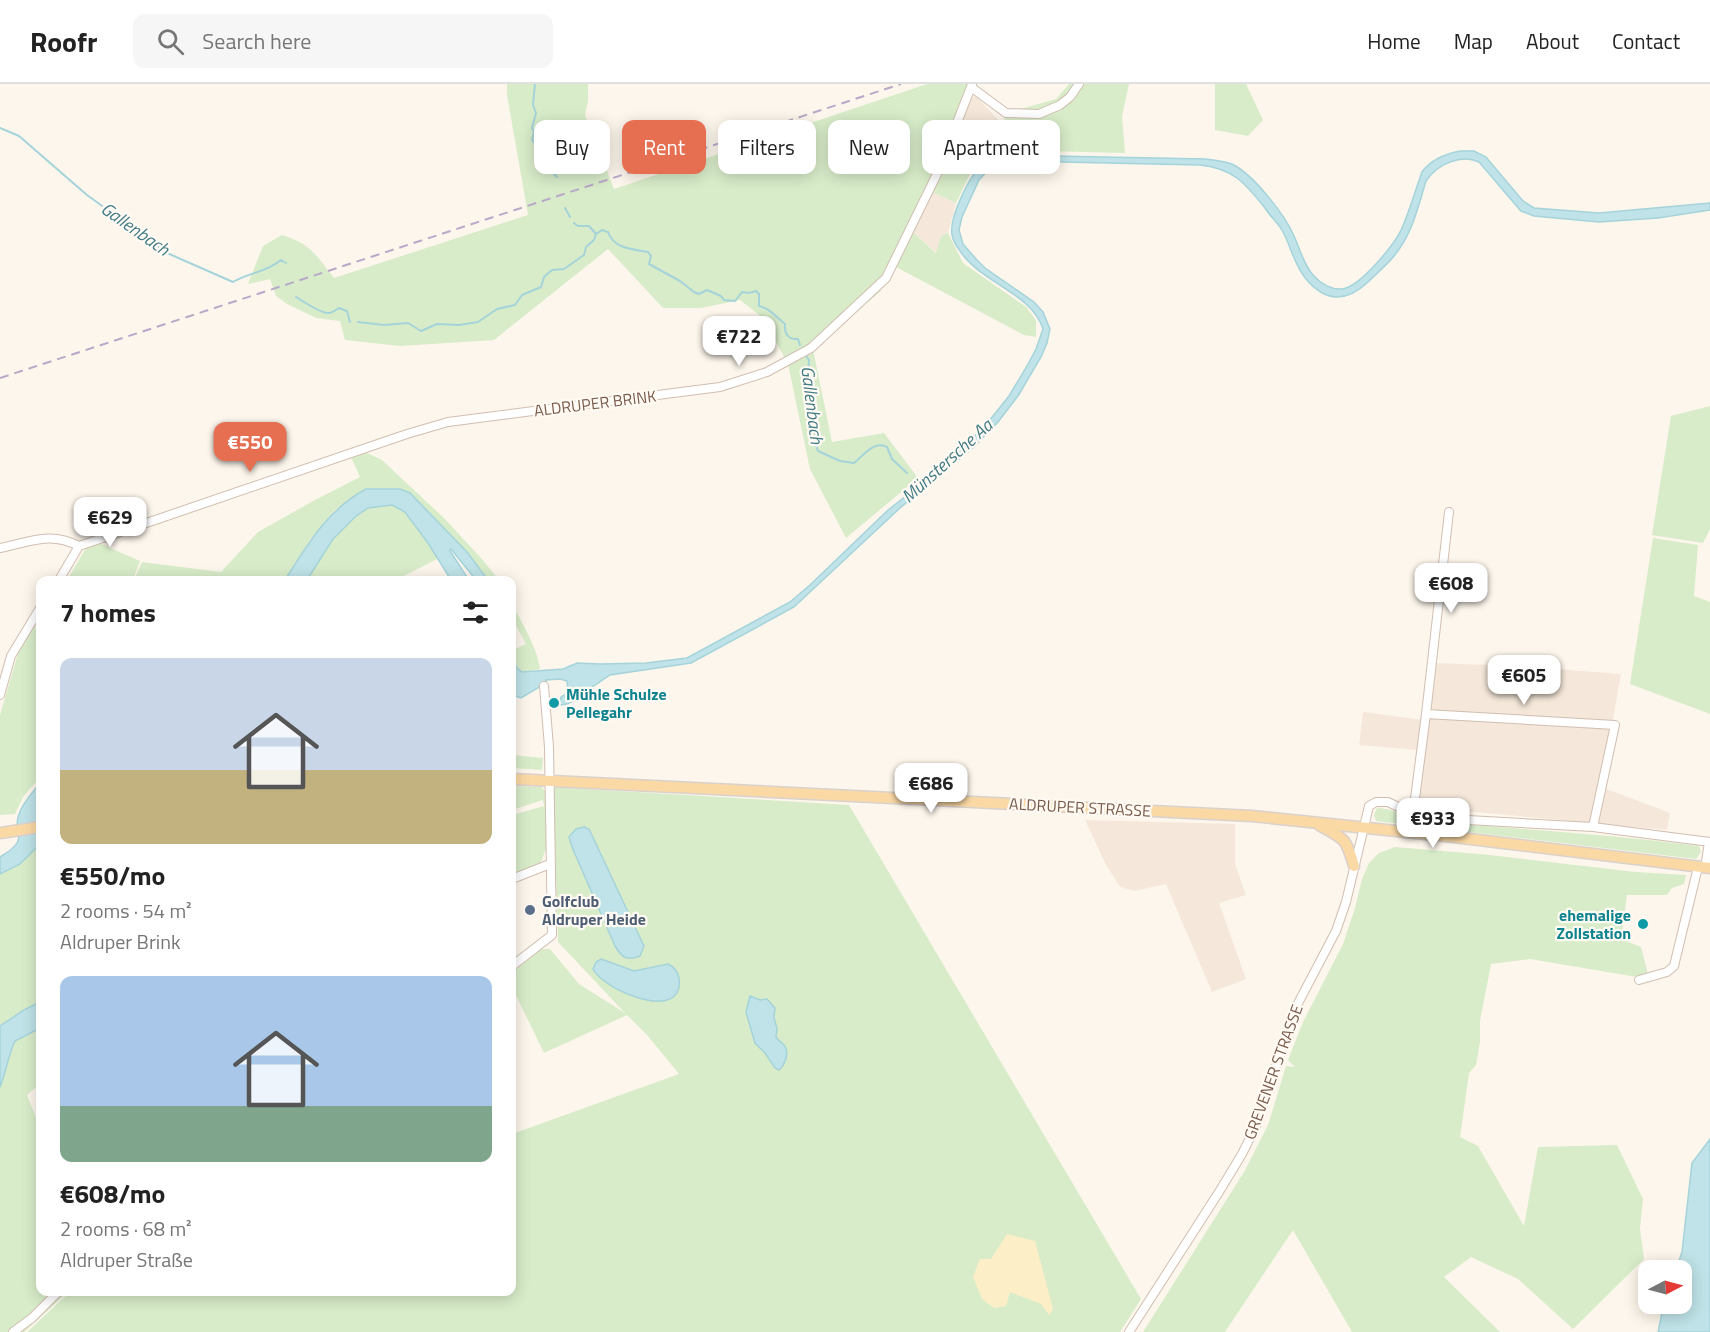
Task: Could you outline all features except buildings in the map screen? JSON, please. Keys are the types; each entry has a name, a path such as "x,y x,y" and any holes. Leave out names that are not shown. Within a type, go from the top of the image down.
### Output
{"main road":[{"name":"ALDRUPER STRASSE","path":"516,779 1252,816 1364,827 1704,868"},
{"path":"1314,822 1343,838 1348,844 1354,866"},
{"path":"0,833 36,828"}],"street":[{"name":"ALDRUPER BRINK","path":"79,546 406,434 448,422 720,387 767,372 811,348 886,278 936,176 971,85 1006,113 1039,114 1060,105 1070,97 1079,84"},
{"path":"1413,814 1449,512"},
{"path":"0,549 52,537 66,539 79,546 61,576"},
{"path":"0,695 11,656 36,615"},
{"path":"516,963 552,935 550,780 544,686"},
{"path":"1426,714 1615,725 1593,827"},
{"path":"1364,827 1369,806 1376,802 1388,802 1413,814 1450,819 1593,827 1709,842 1704,868 1674,966 1667,972 1639,980"},
{"name":"GREVENER STRASSE","path":"1129,1332 1220,1192 1250,1139 1263,1110 1294,1011 1336,931 1346,903 1364,827"},
{"path":"516,877 550,864"},
{"path":"13,1332 32,1318 54,1296"}],"shaded area":[{"path":"976,96 998,120 961,120 969,97"},
{"path":"932,192 956,203 948,233 941,236 937,253 913,232"},
{"path":"1433,663 1519,666 1621,674 1601,787 1670,813 1667,830 1410,806 1417,750 1359,745 1363,712 1424,720"},
{"path":"1085,820 1235,824 1235,864 1246,895 1219,903 1246,979 1212,992 1166,884 1135,891 1120,887 1105,863"}],"green space":[{"path":"507,84 588,84 585,115 587,120 534,120 534,174 608,174 614,189 659,174 706,174 706,158 718,154 718,174 816,174 816,121 927,84 970,84 956,120 922,120 922,174 934,174 886,276 877,285 881,291 809,351 813,349 832,442 884,433 918,478 846,538 810,469 788,364 763,318 740,300 701,308 663,308 608,249 494,340 400,346 345,340 340,321 316,318 287,304 276,296 270,279 248,284 263,246 282,235 306,246 334,278 528,215"},
{"path":"1069,84 1129,84 1122,116 1125,153 1060,151 1060,120 1004,120 1006,113 1056,99"},
{"path":"1215,84 1246,84 1263,120 1248,136 1215,130"},
{"path":"940,174 971,174 956,203 932,192"},
{"path":"913,232 936,253 941,236 948,233 963,263 1026,307 1036,320 1036,337 1024,335 896,267"},
{"path":"1710,406 1710,529 1703,543 1652,535 1671,416"},
{"path":"367,453 382,460 444,518 496,576 485,576 467,552 410,493 336,509 310,540 288,576 136,576 142,562 221,572 258,532 360,477 351,457"},
{"path":"392,505 405,512 439,558 404,576 310,576 333,539 350,519 368,508"},
{"path":"1653,538 1698,545 1694,596 1710,602 1710,714 1630,684"},
{"path":"99,543 140,561 134,576 69,576 86,548"},
{"path":"516,612 532,644 540,669 522,672 516,666 516,649 526,644 516,625"},
{"path":"36,625 36,782 23,797 15,814 0,815 0,715 19,650"},
{"path":"516,755 543,758 542,770 516,768"},
{"path":"516,786 541,787 547,793 548,843 540,865 516,874 516,814 544,806 543,800 516,809"},
{"path":"553,787 849,805 1141,1299 1120,1332 27,1332 66,1296 516,1296 516,1133 679,1074 627,1015 544,1053 516,995 516,970 541,949 550,949 579,984 625,1013 558,942"},
{"path":"1377,808 1426,821 1665,842 1699,846 1701,852 1696,859 1376,821 1374,815"},
{"path":"36,847 36,1004 0,1026 0,874 19,863"},
{"path":"1395,847 1490,855 1635,872 1686,875 1684,884 1672,888 1667,895 1627,895 1621,939 1641,947 1648,974 1637,977 1530,959 1491,964 1480,1021 1480,1042 1476,1065 1469,1073 1460,1137 1478,1146 1524,1226 1538,1147 1617,1145 1643,1199 1640,1229 1644,1259 1638,1260 1638,1265 1573,1329 1518,1279 1471,1257 1444,1277 1500,1332 1352,1332 1293,1230 1225,1332 1143,1332 1244,1172 1268,1125 1286,1066 1295,1067 1288,1060 1303,1022 1343,944 1369,863 1379,853"},
{"path":"36,1030 36,1087 27,1095 36,1118 36,1296 64,1296 24,1332 0,1332 0,1087 15,1040"}],"sand":[{"path":"1007,1234 1035,1241 1053,1309 1049,1315 1041,1304 1010,1292 1006,1306 994,1308 982,1299 973,1277 980,1259 991,1259"}],"water":[{"path":"1460,151 1474,151 1486,157 1523,201 1534,208 1599,213 1710,203 1710,210 1658,218 1599,222 1534,216 1521,211 1479,162 1457,160 1443,165 1426,181 1410,230 1391,259 1360,289 1337,297 1321,292 1306,279 1298,268 1278,224 1244,184 1230,173 1199,165 1060,162 1060,156 1205,159 1232,164 1249,177 1276,207 1290,227 1305,262 1314,276 1327,286 1342,289 1358,281 1367,273 1392,244 1402,228 1422,172 1439,158"},
{"path":"974,174 985,174 979,180 962,217 959,230 963,244 985,268 1034,302 1043,312 1050,329 1041,357 1018,396 998,422 974,447 900,508 794,607 691,663 610,675 585,692 582,697 567,704 560,705 561,697 568,693 567,681 560,679 546,680 546,683 521,698 516,696 516,666 522,672 563,669 577,663 646,663 687,658 790,602 887,511 957,455 989,421 1009,396 1027,366 1043,329 1028,306 980,272 969,262 955,243 952,227 954,217"},
{"path":"366,489 400,489 410,493 467,552 485,576 473,576 451,549 450,551 466,576 449,576 405,512 392,505 368,508 355,517 333,539 310,576 288,576 310,541 329,518 352,497"},
{"path":"36,788 36,848 20,864 0,874 0,857 16,845 19,836 17,821 28,797"},
{"path":"584,827 589,829 644,946 640,956 625,957 615,946 572,847 569,837 576,829"},
{"path":"601,959 634,971 668,964 675,969 679,978 677,992 670,999 657,1001 627,994 600,978 593,969 596,962"},
{"path":"750,996 760,1000 767,999 775,1008 776,1037 787,1051 785,1062 779,1070 755,1043 746,1012"},
{"path":"36,1004 36,1030 15,1041 0,1087 0,1026"},
{"path":"1710,1139 1710,1332 1658,1332 1662,1314 1692,1314 1692,1260 1679,1260 1692,1163"}],"waterway":[{"path":"535,84 533,105 536,113 532,128 534,132 532,140 538,146 535,162 546,166 557,177"},
{"name":"Gallenbach","path":"0,128 19,136 87,195 167,253 233,282 281,260 286,263"},
{"path":"565,208 570,217"},
{"path":"574,223 578,226 589,226 596,234"},
{"name":"Gallenbach","path":"358,322 384,325 408,323 421,331 437,324 459,325 478,322 497,309 515,305 522,295 541,287 544,277 552,270 564,269 584,255 586,247 602,230 608,232 619,245 648,252 651,256 649,264 699,294 707,290 721,296 724,300 735,301 742,292 756,291 759,294 759,306 770,311 785,324 787,335 798,339 800,345"},
{"name":"Gallenbach","path":"296,297 326,313 339,308 347,311 350,322"},
{"name":"Gallenbach","path":"806,356 809,360 808,374 812,379 809,386 813,408 810,417 817,425 814,440 818,451 840,461 854,463 873,447 882,445 887,447 892,459 907,473"}],"railway":[{"path":"0,378 901,84"}],"place":[{"name":"Mühle Schulze Pellegahr","path":"554,703"},
{"name":"Golfclub Aldruper Heide","path":"530,910"},
{"name":"ehemalige Zollstation","path":"1643,924"}],"water label":[{"name":"Münstersche Aa","path":"947,461"}]}
